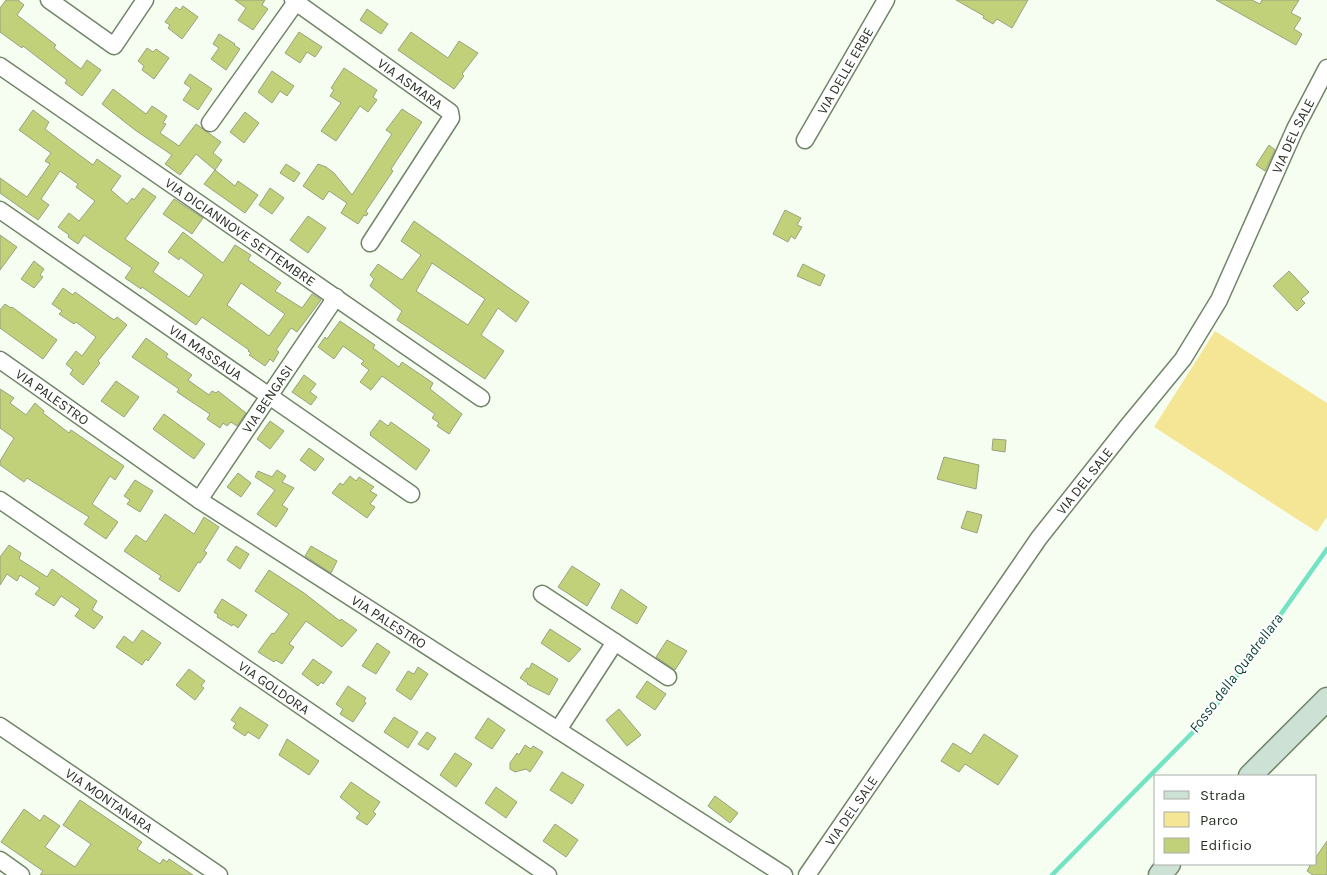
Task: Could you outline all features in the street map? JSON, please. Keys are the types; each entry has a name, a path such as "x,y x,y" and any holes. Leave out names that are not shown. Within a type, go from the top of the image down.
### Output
{"main road":[{"path":"1251,775 1325,698"},
{"path":"1160,875 1168,865"}],"street":[{"path":"49,0 114,46 145,0"},
{"name":"VIA DELLE ERBE","path":"805,140 886,0"},
{"path":"210,124 294,1"},
{"name":"VIA ASMARA","path":"294,1 450,112 451,118 370,243"},
{"name":"VIA DICIANNOVE SETTEMBRE","path":"0,66 481,398"},
{"name":"VIA DEL SALE","path":"806,875 1039,538 1183,359 1219,300 1295,129 1327,68"},
{"name":"VIA MASSAUA","path":"0,210 411,494"},
{"name":"VIA BENGASI","path":"199,500 336,297"},
{"name":"VIA PALESTRO","path":"0,360 199,500 784,875"},
{"name":"VIA GOLDORA","path":"0,500 548,875"},
{"path":"542,594 668,677"},
{"path":"558,730 615,642"},
{"name":"VIA MONTANARA","path":"0,726 219,875"},
{"path":"0,860 21,875"}],"green space":[{"path":"1215,331 1327,403 1327,517 1317,532 1154,427"}],"building":[{"path":"6,0 18,0 24,5 17,15 56,45 54,48 81,69 87,60 101,70 82,96 65,83 67,80 23,46 22,48 0,32 0,8"},
{"path":"235,0 265,0 262,5 268,9 253,30 238,20 246,8"},
{"path":"956,0 1028,0 1012,28 997,19 993,24 983,18 984,16"},
{"path":"1216,0 1252,0 1260,4 1262,0 1299,0 1291,13 1301,18 1294,29 1302,34 1296,45"},
{"path":"183,6 198,17 182,39 168,28 170,25 165,22 176,7 180,10"},
{"path":"367,9 388,24 381,34 360,20"},
{"path":"299,32 322,47 315,57 307,52 300,63 285,53"},
{"path":"411,32 448,58 459,41 478,53 462,74 464,76 454,89 398,50"},
{"path":"219,34 240,49 226,70 211,59 219,48 213,44"},
{"path":"147,48 153,52 156,49 169,58 154,79 142,70 144,66 138,61"},
{"path":"344,68 377,90 373,97 377,100 368,112 360,106 336,141 321,131 341,103 330,96 334,90 331,88"},
{"path":"272,71 294,86 287,96 280,91 272,103 258,92"},
{"path":"190,74 212,89 198,110 183,100 191,88 184,83"},
{"path":"113,89 146,114 152,106 167,116 163,123 166,124 160,133 179,146 196,124 221,142 213,153 222,160 215,170 196,154 180,175 165,164 172,155 135,130 102,104"},
{"path":"402,109 422,122 391,169 393,171 366,211 368,214 364,215 358,224 341,213 347,203 329,191 323,200 303,186 318,164 334,173 352,195 392,134 386,130"},
{"path":"33,110 49,122 45,129 66,145 93,165 97,159 121,176 111,190 127,204 132,198 134,200 143,188 156,197 125,239 159,263 153,272 189,297 204,275 180,257 179,260 168,252 183,232 223,263 235,245 251,255 248,260 281,283 275,291 302,308 312,294 321,300 297,332 291,328 276,350 279,352 273,362 270,359 265,366 249,355 251,353 249,350 202,317 196,325 142,287 141,289 125,278 132,268 84,235 78,244 68,237 69,235 58,227 69,213 79,221 95,201 76,187 78,184 60,171 41,199 49,205 38,220 0,193 0,178 27,197 50,164 45,161 51,153 19,130","holes":["241,283 285,314 269,336 227,305"]},
{"path":"245,112 259,123 244,143 230,132"},
{"path":"1269,145 1275,150 1265,171 1256,165"},
{"path":"286,164 300,173 294,182 280,173"},
{"path":"215,170 235,186 238,181 258,195 245,213 204,184"},
{"path":"270,188 284,198 272,214 259,205"},
{"path":"174,199 203,218 192,234 163,214"},
{"path":"785,210 801,218 797,225 802,227 795,239 791,236 788,242 773,234"},
{"path":"308,216 326,228 308,253 290,240"},
{"path":"414,221 529,302 516,322 498,308 481,335 504,351 485,379 397,320 402,311 370,286 374,279 370,275 378,264 402,280 421,255 401,241","holes":["432,263 485,299 468,325 416,291"]},
{"path":"0,235 17,247 0,270"},
{"path":"34,261 44,269 40,275 43,277 34,288 21,279"},
{"path":"803,264 825,275 820,286 797,276"},
{"path":"1289,271 1309,292 1301,299 1305,303 1297,311 1273,286"},
{"path":"63,288 73,295 75,292 114,320 117,317 127,325 98,361 100,363 83,385 70,374 73,370 66,364 76,351 82,356 96,337 76,322 74,324 59,314 62,311 52,304"},
{"path":"5,304 12,307 57,340 43,359 0,328 0,310"},
{"path":"340,321 375,345 373,348 399,367 402,362 433,383 430,389 462,414 449,434 437,426 439,423 432,418 435,414 382,376 371,390 360,382 369,370 361,364 364,361 343,346 334,359 318,347 325,337 327,339"},
{"path":"146,338 168,354 166,357 192,375 188,380 209,395 212,391 216,393 218,391 246,413 237,426 231,422 227,426 223,423 220,428 207,419 210,414 177,392 179,389 132,357"},
{"path":"304,375 316,384 310,392 317,397 311,405 292,392"},
{"path":"116,381 139,397 124,417 101,401"},
{"path":"0,389 14,398 10,403 26,415 35,403 44,411 43,413 69,433 71,430 124,466 115,480 110,476 92,504 118,522 106,539 84,524 89,517 27,478 24,482 0,465 0,461 14,438 0,428"},
{"path":"164,414 205,444 194,459 153,429"},
{"path":"380,420 388,426 391,422 430,450 416,470 370,435"},
{"path":"270,421 284,431 270,449 257,439"},
{"path":"993,439 1006,440 1005,452 992,450"},
{"path":"309,448 324,459 315,471 300,460"},
{"path":"944,457 979,465 976,489 937,479"},
{"path":"277,470 286,476 282,482 294,488 282,505 288,509 276,527 257,514 275,490 255,477 258,471 272,477"},
{"path":"238,473 251,483 241,497 227,487"},
{"path":"350,476 356,481 359,477 374,487 370,491 377,495 370,504 375,507 367,518 332,493 340,483 343,485"},
{"path":"135,480 153,491 140,512 127,504 130,500 124,496"},
{"path":"967,511 982,515 977,533 961,528"},
{"path":"165,514 194,534 204,517 219,527 204,551 207,553 200,563 198,562 179,592 159,579 161,576 124,551 136,535 146,542"},
{"path":"9,545 21,553 19,559 47,577 52,569 97,601 92,610 103,617 94,629 75,616 80,609 61,596 54,606 35,594 40,588 20,575 17,581 7,574 0,585 0,557"},
{"path":"236,546 249,554 240,569 227,560"},
{"path":"311,546 337,561 331,573 305,556"},
{"path":"572,566 600,584 587,606 558,587"},
{"path":"269,570 304,593 340,621 341,619 357,630 342,647 306,621 289,644 294,647 282,664 276,660 274,662 258,652 289,614 255,591"},
{"path":"621,589 647,607 637,624 611,608"},
{"path":"222,599 247,615 238,628 217,617 218,615 214,612"},
{"path":"550,629 581,649 569,662 541,643"},
{"path":"142,630 161,643 148,661 146,659 142,665 116,647 124,636 133,643"},
{"path":"667,640 687,651 675,670 656,657"},
{"path":"377,643 390,652 376,674 362,666"},
{"path":"313,659 332,672 323,684 321,682 318,686 302,674"},
{"path":"532,663 558,679 549,695 527,684 520,678"},
{"path":"418,667 428,674 411,700 396,690 408,671 414,674"},
{"path":"189,669 205,681 201,686 204,688 195,700 176,685"},
{"path":"647,681 666,694 655,710 636,697"},
{"path":"348,686 366,698 364,701 366,703 353,722 340,714 343,709 336,704"},
{"path":"240,707 268,725 259,739 248,732 245,736 233,728 236,723 231,720"},
{"path":"619,709 641,735 627,746 606,720"},
{"path":"394,717 418,732 408,748 384,732"},
{"path":"488,718 505,730 492,749 475,738"},
{"path":"427,732 436,738 428,750 418,744"},
{"path":"984,734 1018,756 998,785 965,764 959,772 941,761 953,743 971,754"},
{"path":"287,739 319,761 309,775 279,755"},
{"path":"525,745 531,749 533,746 543,752 530,772 526,769 515,772 510,769 510,763 517,753 519,755"},
{"path":"455,753 472,764 456,787 440,775"},
{"path":"562,772 584,785 572,804 550,790"},
{"path":"351,782 380,802 373,812 376,814 367,825 356,818 360,813 340,797"},
{"path":"496,787 517,802 506,818 485,803"},
{"path":"715,796 738,813 730,823 708,806"},
{"path":"80,800 142,842 137,849 160,864 163,859 167,862 169,859 193,875 40,875 43,871 1,842 24,809 40,821 44,815 60,826 45,847 75,867 91,844 63,825"},
{"path":"555,824 578,840 566,857 543,841"},
{"path":"1327,841 1327,875 1313,875 1307,871 1310,865 1317,865 1317,856"}],"waterway":[{"name":"Fosso della Quadrellara","path":"1052,875 1212,711 1327,549"}]}
